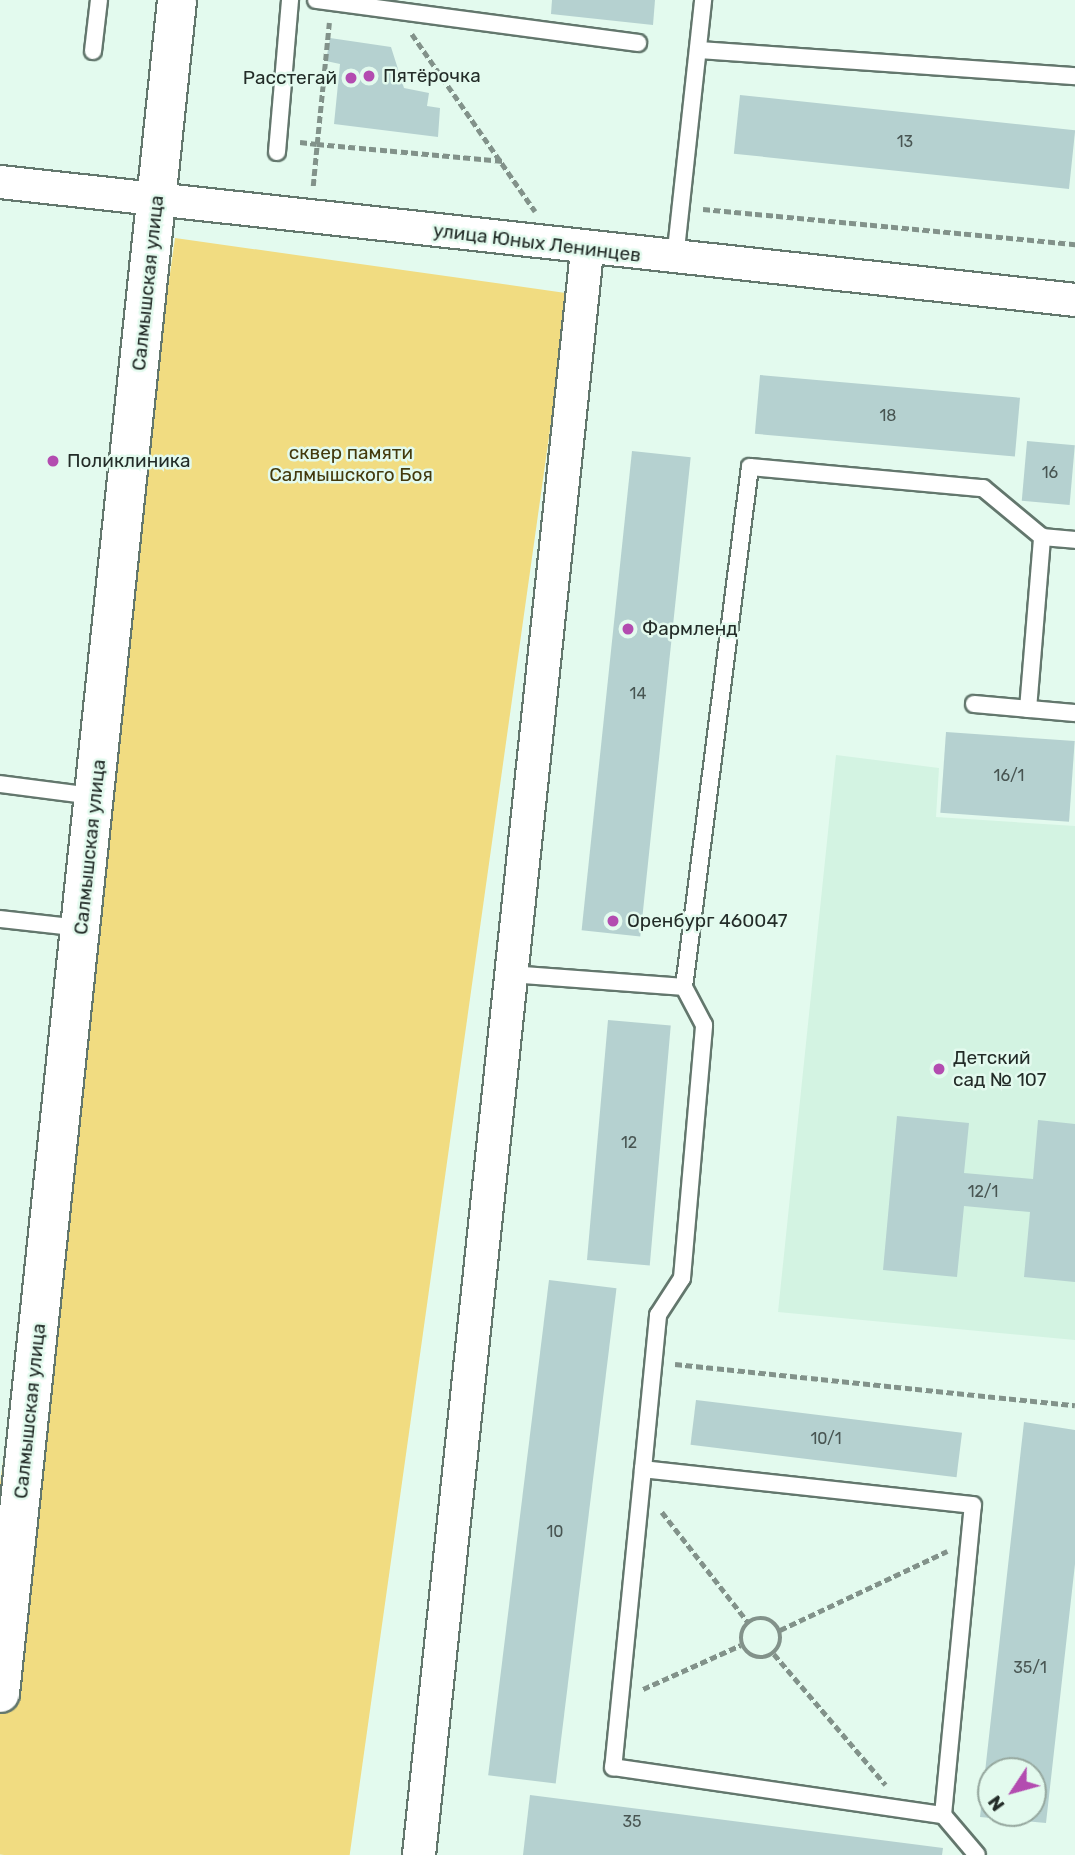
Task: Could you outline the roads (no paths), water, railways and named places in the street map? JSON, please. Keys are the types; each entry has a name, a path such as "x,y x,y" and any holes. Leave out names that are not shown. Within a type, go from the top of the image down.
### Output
{"main road":[{"name":"Салмышская улица","path":"0,1693 96,797 177,0"}],"street":[{"name":"улица Юных Ленинцев","path":"0,182 572,248 1075,300"},
{"path":"419,1855 511,974 572,248"}],"lane":[{"path":"93,51 99,0"},
{"path":"278,146 290,0"},
{"path":"675,259 700,50 703,0"},
{"path":"324,1 638,43"},
{"path":"700,50 1075,76"},
{"path":"977,1855 943,1815 613,1767 658,1315 682,1278 704,1025 684,987 750,467 983,488 1042,537 1075,540"},
{"path":"1028,709 1042,537"},
{"path":"974,704 1075,713"},
{"path":"0,784 96,797"},
{"path":"0,919 82,928"},
{"path":"511,974 684,987"},
{"path":"643,1469 973,1505 943,1815"}],"place":[{"name":"Пятёрочка","path":"369,76"},
{"name":"Расстегай","path":"351,78"},
{"name":"Поликлиника","path":"53,461"},
{"name":"Фармленд","path":"628,629"},
{"name":"Оренбург 460047","path":"613,921"},
{"name":"Детский сад № 107","path":"939,1069"}],"park label":[{"name":"сквер памяти Салмышского Боя","path":"351,464"}]}
